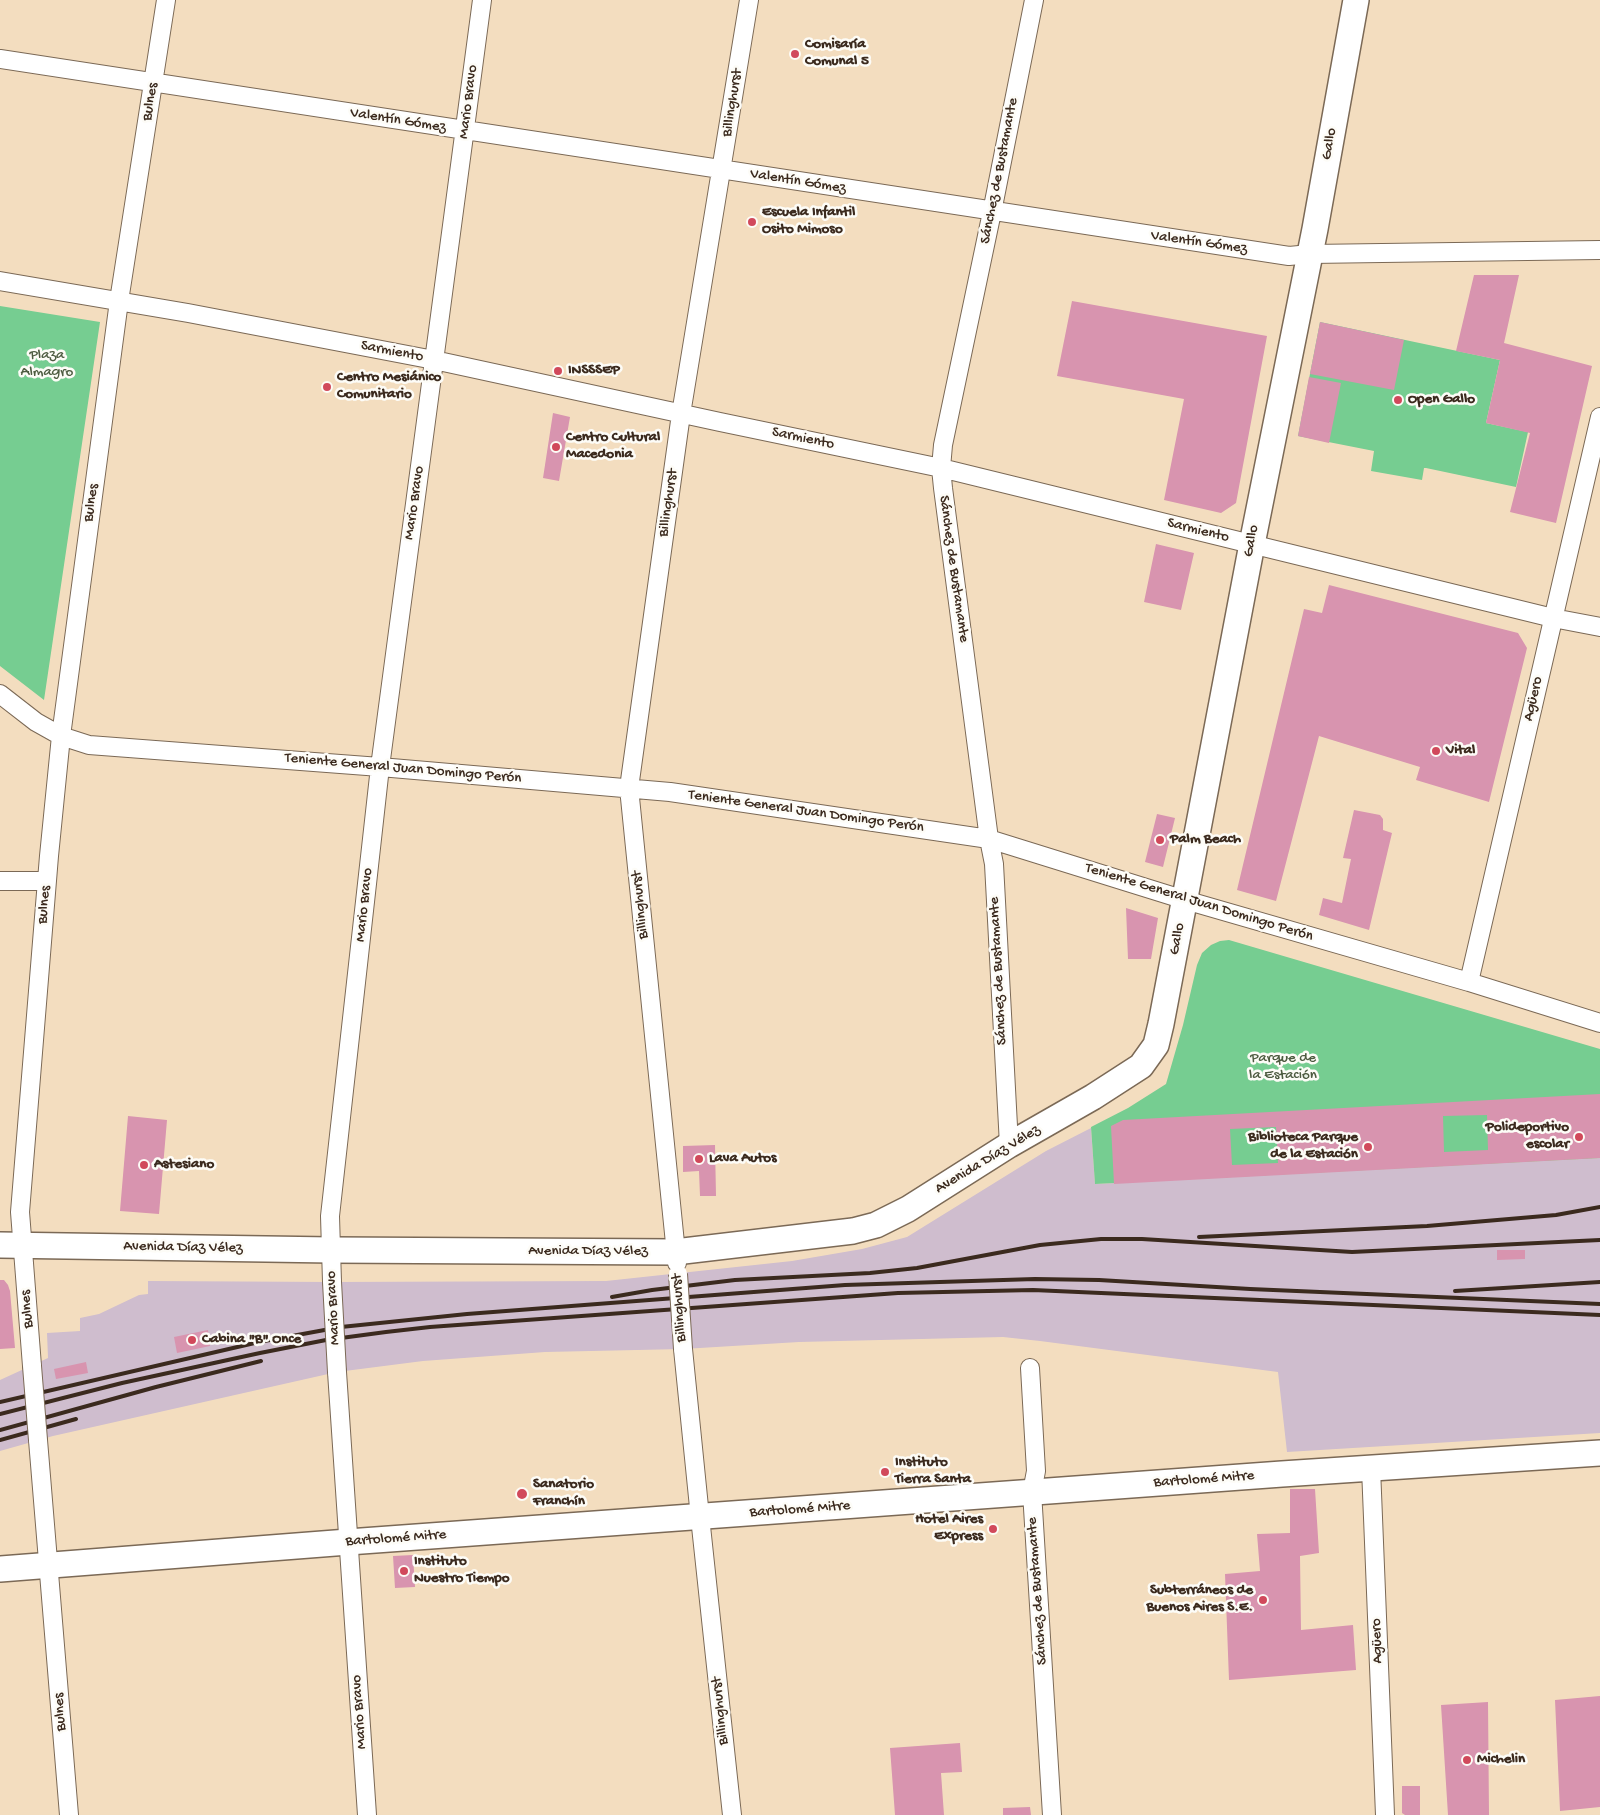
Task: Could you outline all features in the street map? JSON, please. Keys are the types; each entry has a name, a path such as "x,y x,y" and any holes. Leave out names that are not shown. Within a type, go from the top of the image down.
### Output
{"main road":[{"name":"Gallo","path":"1132,1074 1146,1061 1156,1045 1186,900 1252,544 1310,254 1356,0"},
{"name":"Avenida Díaz Vélez","path":"11,1245 332,1250 677,1263 853,1231 876,1224 908,1209 1009,1145 1132,1074"},
{"name":"Bartolomé Mitre","path":"0,1569 1032,1492 1600,1453"}],"street":[{"name":"Bulnes","path":"69,1815 32,1366 11,1245 20,1212 46,881 61,736 119,301 166,0"},
{"name":"Mario Bravo","path":"367,1815 337,1372 330,1216 380,766 482,0"},
{"name":"Billinghurst","path":"732,1815 683,1349 677,1263 629,788 682,414 749,0"},
{"name":"Sánchez de Bustamante","path":"1009,1145 994,864 989,839 941,468 943,445 1034,0"},
{"name":"Valentín Gómez","path":"0,59 1289,256 1310,254 1600,250"},
{"name":"Sarmiento","path":"0,281 119,301 434,360 941,468 1553,618 1600,627"},
{"name":"Agüero","path":"1469,982 1600,417"},
{"name":"Teniente General Juan Domingo Perón","path":"0,694 36,722 61,736 89,745 380,766 670,792 989,839 1186,900 1600,1022"},
{"path":"0,881 46,881"},
{"name":"Sánchez de Bustamante","path":"1030,1368 1036,1471 1032,1492 1052,1815"},
{"name":"Agüero","path":"1371,1468 1385,1815"}],"shaded area":[{"path":"1091,1128 1095,1184 1600,1158 1600,1433 1287,1452 1278,1372 1003,1337 799,1342 683,1349 545,1352 423,1361 337,1372 53,1436 0,1451 0,1380 48,1358 47,1333 80,1331 80,1318 99,1314 139,1295 148,1294 148,1281 606,1281 792,1261 862,1249 907,1237 1046,1151"}],"green space":[{"name":"Plaza Almagro","path":"0,306 100,322 44,700 0,666"},
{"name":"Open Gallo","path":"1320,322 1500,360 1486,423 1528,432 1516,487 1426,468 1424,468 1422,480 1371,471 1374,451 1298,436"},
{"name":"Parque de la Estación","path":"1229,940 1600,1049 1600,1158 1095,1184 1091,1127 1128,1108 1166,1084 1183,1025 1197,965 1202,953 1211,945"}],"building":[{"path":"1474,275 1519,275 1504,343 1592,366 1556,523 1510,512 1530,433 1486,423 1500,360 1456,351"},
{"path":"1072,301 1267,336 1236,503 1221,513 1164,500 1184,399 1057,376"},
{"path":"1320,322 1404,340 1394,390 1310,374"},
{"path":"1309,377 1341,383 1329,443 1298,436"},
{"name":"Centro Cultural Macedonia","path":"553,413 570,417 559,481 543,478"},
{"path":"1156,544 1194,553 1181,610 1144,602"},
{"name":"Vital","path":"1329,585 1518,633 1527,648 1489,802 1416,780 1420,767 1319,736 1276,901 1237,890 1304,609 1322,613"},
{"path":"1354,810 1380,815 1383,819 1383,830 1392,833 1369,930 1319,915 1323,898 1342,903 1351,859 1343,858"},
{"name":"Palm Beach","path":"1157,814 1175,818 1163,867 1145,862"},
{"path":"1126,908 1158,918 1151,959 1128,959"},
{"path":"1600,1094 1600,1158 1114,1184 1111,1126 1123,1120","holes":["1487,1115 1488,1150 1444,1152 1443,1116","1276,1127 1278,1163 1232,1165 1230,1129"]},
{"name":"Astesiano","path":"128,1116 167,1120 159,1214 120,1211"},
{"name":"Lava Autos","path":"715,1145 716,1196 700,1196 699,1171 683,1172 683,1146"},
{"path":"1497,1250 1525,1250 1525,1259 1497,1260"},
{"path":"0,1280 4,1280 10,1291 15,1348 0,1349"},
{"name":"Cabina \"B\" Once","path":"208,1330 210,1346 177,1353 174,1337"},
{"path":"86,1362 88,1373 56,1379 54,1369"},
{"name":"Subterráneos de Buenos Aires S.E.","path":"1290,1489 1315,1489 1319,1553 1300,1556 1301,1630 1353,1625 1356,1670 1229,1680 1225,1574 1260,1571 1257,1534 1290,1533"},
{"name":"Instituto Nuestro Tiempo","path":"413,1555 415,1587 395,1588 393,1556"},
{"path":"1600,1696 1600,1807 1560,1811 1555,1700"},
{"name":"Michelin","path":"1488,1702 1489,1815 1448,1815 1441,1705"},
{"path":"960,1743 962,1772 941,1773 944,1815 895,1815 890,1748"},
{"path":"1402,1786 1420,1786 1420,1815 1405,1815 1402,1813"},
{"path":"1030,1807 1031,1815 1003,1815 1003,1808"}],"railway":[{"path":"1199,1237 1427,1226 1556,1215 1600,1207"},
{"path":"612,1297 735,1280 870,1273 917,1268 1040,1245 1101,1239 1142,1239 1352,1252 1600,1240"},
{"path":"0,1402 259,1342 341,1327 467,1314 845,1285 1035,1279 1099,1280 1250,1289 1600,1304"},
{"path":"1455,1291 1600,1282"},
{"path":"0,1414 122,1383 326,1340 430,1327 898,1293 1033,1290 1600,1315"},
{"path":"0,1430 156,1387 261,1361"},
{"path":"0,1440 76,1419"}],"place":[{"name":"Comisaría Comunal 5","path":"795,54"},
{"name":"Escuela Infantil Osito Mimoso","path":"752,222"},
{"name":"INSSSEP","path":"558,371"},
{"name":"Centro Mesiánico Comunitario","path":"327,387"},
{"name":"Open Gallo","path":"1398,400"},
{"name":"Centro Cultural Macedonia","path":"556,447"},
{"name":"Vital","path":"1436,751"},
{"name":"Palm Beach","path":"1160,840"},
{"name":"Polideportivo escolar","path":"1579,1137"},
{"name":"Biblioteca Parque de la Estación","path":"1368,1147"},
{"name":"Lava Autos","path":"699,1159"},
{"name":"Astesiano","path":"144,1165"},
{"name":"Cabina \"B\" Once","path":"192,1340"},
{"name":"Instituto Tierra Santa","path":"885,1472"},
{"name":"Sanatorio Franchín","path":"522,1494"},
{"name":"Hotel Aires Express","path":"993,1529"},
{"name":"Instituto Nuestro Tiempo","path":"404,1571"},
{"name":"Subterráneos de Buenos Aires S.E.","path":"1263,1600"},
{"name":"Michelin","path":"1467,1760"}]}
